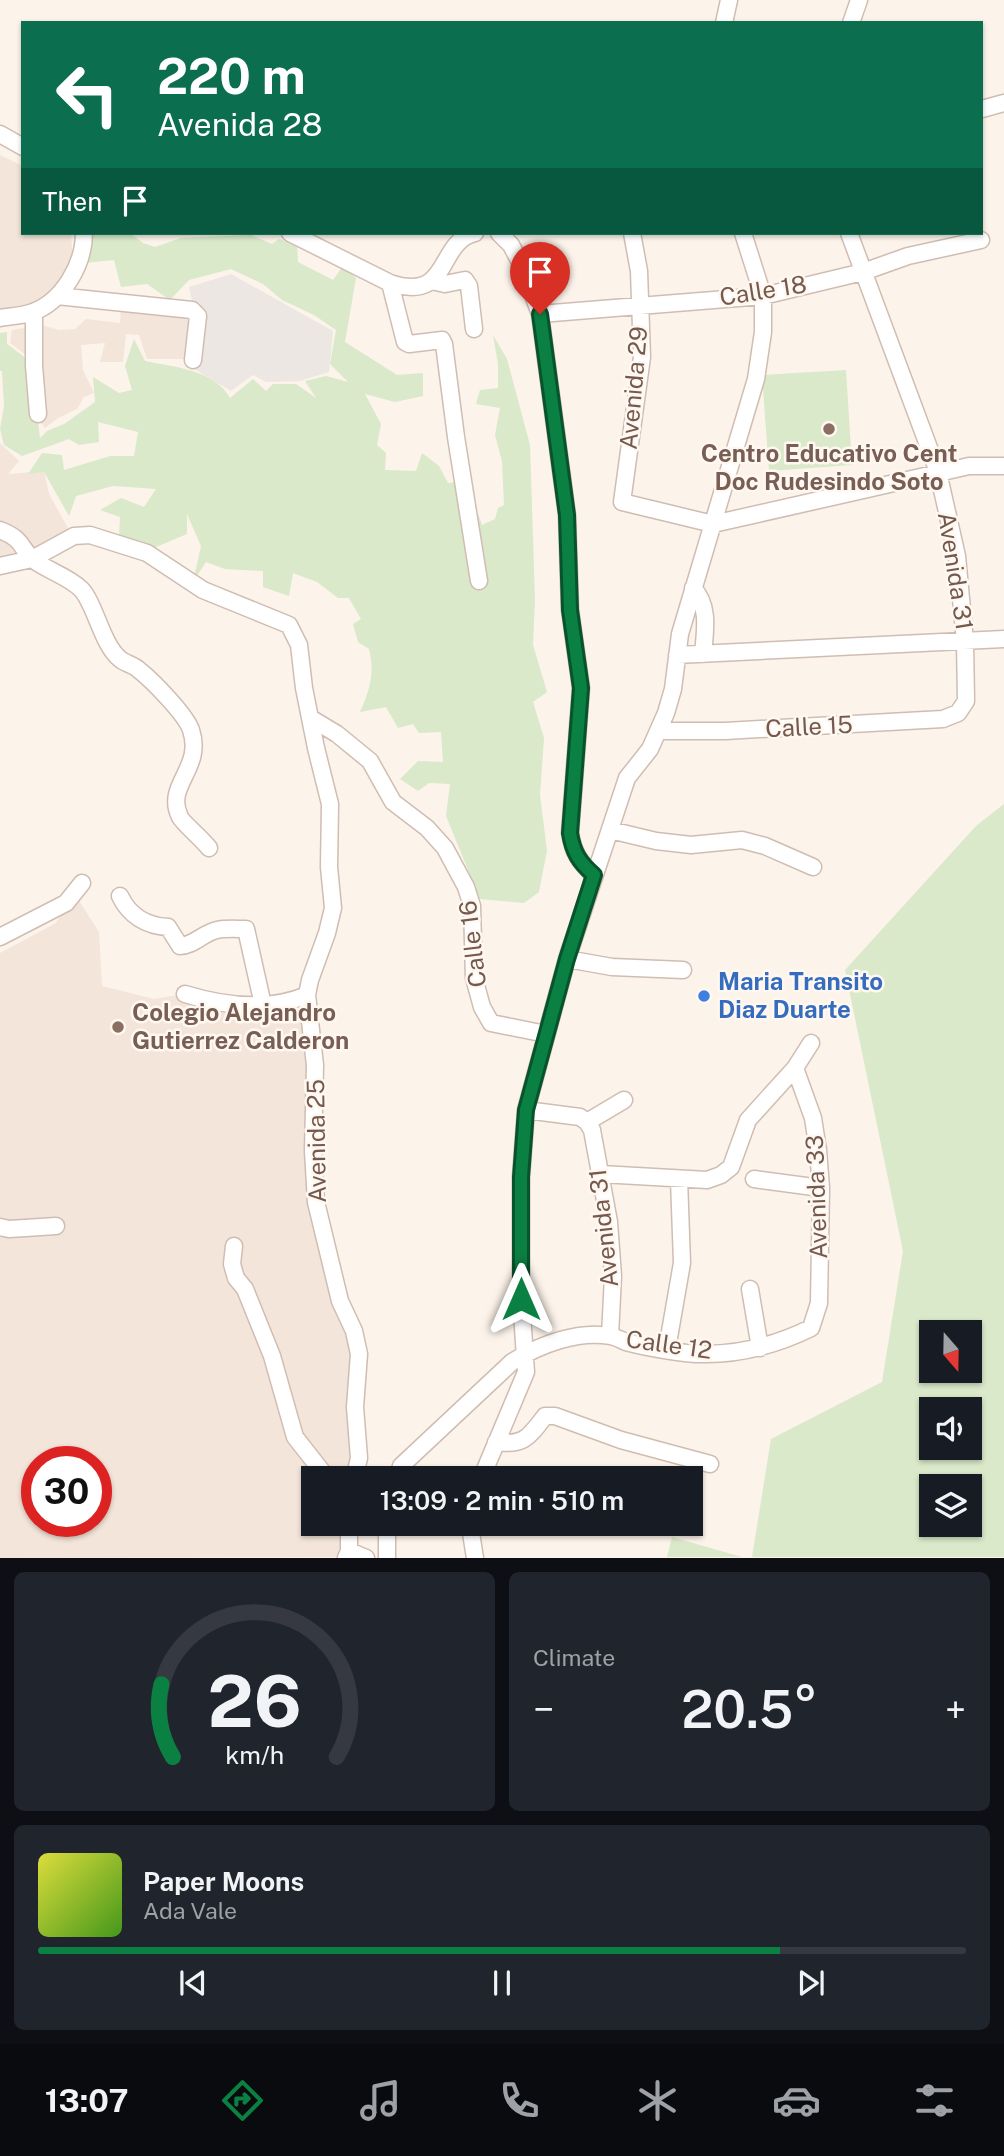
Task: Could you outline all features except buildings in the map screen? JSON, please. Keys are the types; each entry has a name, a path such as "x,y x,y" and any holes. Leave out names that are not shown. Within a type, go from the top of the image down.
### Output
{"street":[{"path":"724,21 729,0"},
{"path":"852,21 859,0"},
{"path":"983,109 1004,103"},
{"path":"0,134 21,146"},
{"path":"294,235 403,288 417,288 432,281 455,247 467,235"},
{"path":"501,235 511,245 523,268 540,314 567,515 570,610 581,688 570,833 573,849 581,864 594,875"},
{"name":"Avenida 29","path":"632,235 639,271 642,357 622,502 713,524"},
{"path":"486,1466 526,1373 521,1299 521,1177 526,1110 567,959 627,778 650,748 670,701 680,634 757,379 764,296 744,235"},
{"name":"Avenida 31","path":"850,235 938,472 957,556 965,641 966,701 958,713"},
{"name":"Calle 18","path":"540,314 764,296 863,272 908,256 981,240"},
{"path":"0,318 34,312 57,296 76,271 84,241"},
{"path":"432,281 444,284 465,280 469,286 474,330"},
{"path":"390,283 405,342 409,344 442,340 444,344 479,581"},
{"path":"57,296 192,310 198,316 193,360"},
{"path":"34,312 34,366 38,414"},
{"path":"713,524 938,472 969,466 1004,466"},
{"path":"0,530 21,541 32,559 82,590 120,659 138,669 182,713 191,727 195,746 194,756 176,795 177,807 180,819 196,832 209,848"},
{"name":"Avenida 25","path":"32,559 74,536 90,535 147,553 203,590 289,625 299,645 304,688 330,804 329,867 333,908 307,995 315,1065 313,1151 316,1202 340,1301 354,1331 359,1354 355,1408 359,1458 357,1466"},
{"path":"0,566 32,559"},
{"path":"693,587 701,596 706,611 703,654"},
{"path":"677,655 1004,639"},
{"name":"Calle 15","path":"659,731 725,732 943,719 958,713"},
{"name":"Calle 16","path":"312,719 337,734 370,761 393,802 427,828 446,848 466,887 472,906 474,978 482,1007 491,1023 545,1034"},
{"path":"610,830 656,841 691,845 742,840 765,846 813,867"},
{"path":"0,937 66,903 82,883"},
{"path":"120,896 134,916 160,926 168,926 180,946 187,946 218,930 246,929 263,1005"},
{"path":"567,959 612,967 683,970"},
{"path":"186,994 210,1002 263,1005 288,1003 307,995"},
{"path":"601,1174 707,1180 722,1175 732,1167 748,1120 794,1068 811,1043"},
{"name":"Avenida 33","path":"794,1068 813,1118 821,1188 819,1303 811,1328"},
{"path":"526,1110 580,1117 587,1122 624,1100"},
{"name":"Avenida 31","path":"587,1122 592,1130 609,1222 613,1276 610,1336"},
{"path":"667,1349 682,1263 679,1179"},
{"path":"754,1179 821,1188"},
{"path":"0,1227 9,1229 56,1226"},
{"path":"234,1246 232,1264 236,1278 245,1289 272,1356 295,1437 318,1466"},
{"path":"750,1289 760,1348"},
{"name":"Calle 12","path":"401,1466 513,1362 526,1353 559,1340 610,1336 627,1342 704,1355 760,1348 811,1328"},
{"path":"496,1442 513,1444 528,1438 545,1416 555,1416 621,1440 710,1464"},
{"path":"348,1536 347,1554 366,1558"},
{"path":"387,1536 387,1558"},
{"path":"471,1536 475,1558"}],"shaded area":[{"path":"0,155 21,165 21,235 71,235 73,264 52,295 29,309 0,315"},
{"path":"231,274 333,331 329,372 300,381 266,382 253,375 231,391 191,367 194,310 189,287"},
{"path":"121,308 190,319 188,359 147,359 139,335 126,334 123,362 100,362 105,343 81,345 83,370 94,393 84,397 77,409 45,428 32,409 34,361 10,343 12,330 41,325 59,330 75,329 86,319 120,323"},
{"path":"0,443 19,461 8,474 44,471 49,494 69,530 39,549 0,560"},
{"path":"74,893 99,932 102,986 154,999 185,994 266,1015 308,1006 315,1182 361,1350 357,1466 301,1466 301,1536 354,1536 358,1557 0,1558 0,953 56,923"}],"green space":[{"path":"89,235 133,235 143,243 155,247 181,238 251,235 272,244 279,239 297,246 298,262 333,280 343,266 356,278 345,342 397,375 423,373 423,396 395,402 365,394 381,424 377,445 386,453 385,470 416,471 422,453 439,466 448,483 466,481 482,525 495,519 498,508 504,505 502,461 495,435 500,408 476,404 480,390 498,388 498,364 493,335 507,359 530,445 535,600 533,645 547,692 533,702 544,738 540,795 547,851 539,892 524,903 480,899 446,816 450,784 429,783 418,791 400,779 418,761 443,762 441,732 419,733 413,724 398,728 386,707 360,712 372,666 369,649 358,642 353,624 361,619 349,598 338,598 317,582 293,573 289,596 263,587 263,571 225,569 206,562 193,582 201,546 187,514 187,534 149,550 119,538 120,517 100,510 121,498 144,507 156,489 113,486 76,496 69,516 44,472 28,474 42,453 62,455 64,470 110,456 134,456 138,432 98,422 99,442 79,445 69,439 22,456 4,445 0,429 4,406 0,333 7,332 7,344 31,362 40,438 95,402 93,377 119,393 132,390 125,366 134,339 145,361 193,371 214,381 230,398 253,379 266,391 273,384 296,384 316,398 305,381 326,376 348,382 330,364 336,330 314,315 282,300 263,284 231,269 189,280 170,300 147,284 121,287 114,260 84,263"},
{"path":"846,370 852,465 769,471 762,375"},
{"path":"1004,804 1004,1557 752,1557 771,1439 882,1382 903,1251 845,970 976,826"},
{"path":"672,1537 742,1557 667,1557"}],"place":[{"name":"Centro Educativo Cent Doc Rudesindo Soto","path":"829,429"},
{"name":"Maria Transito Diaz Duarte","path":"704,996"},
{"name":"Colegio Alejandro Gutierrez Calderon","path":"118,1027"}],"route":[{"path":"521,1299 521,1177 526,1110 545,1034 594,875 581,864 573,849 570,833 581,688 570,610 567,515 540,314"}]}
